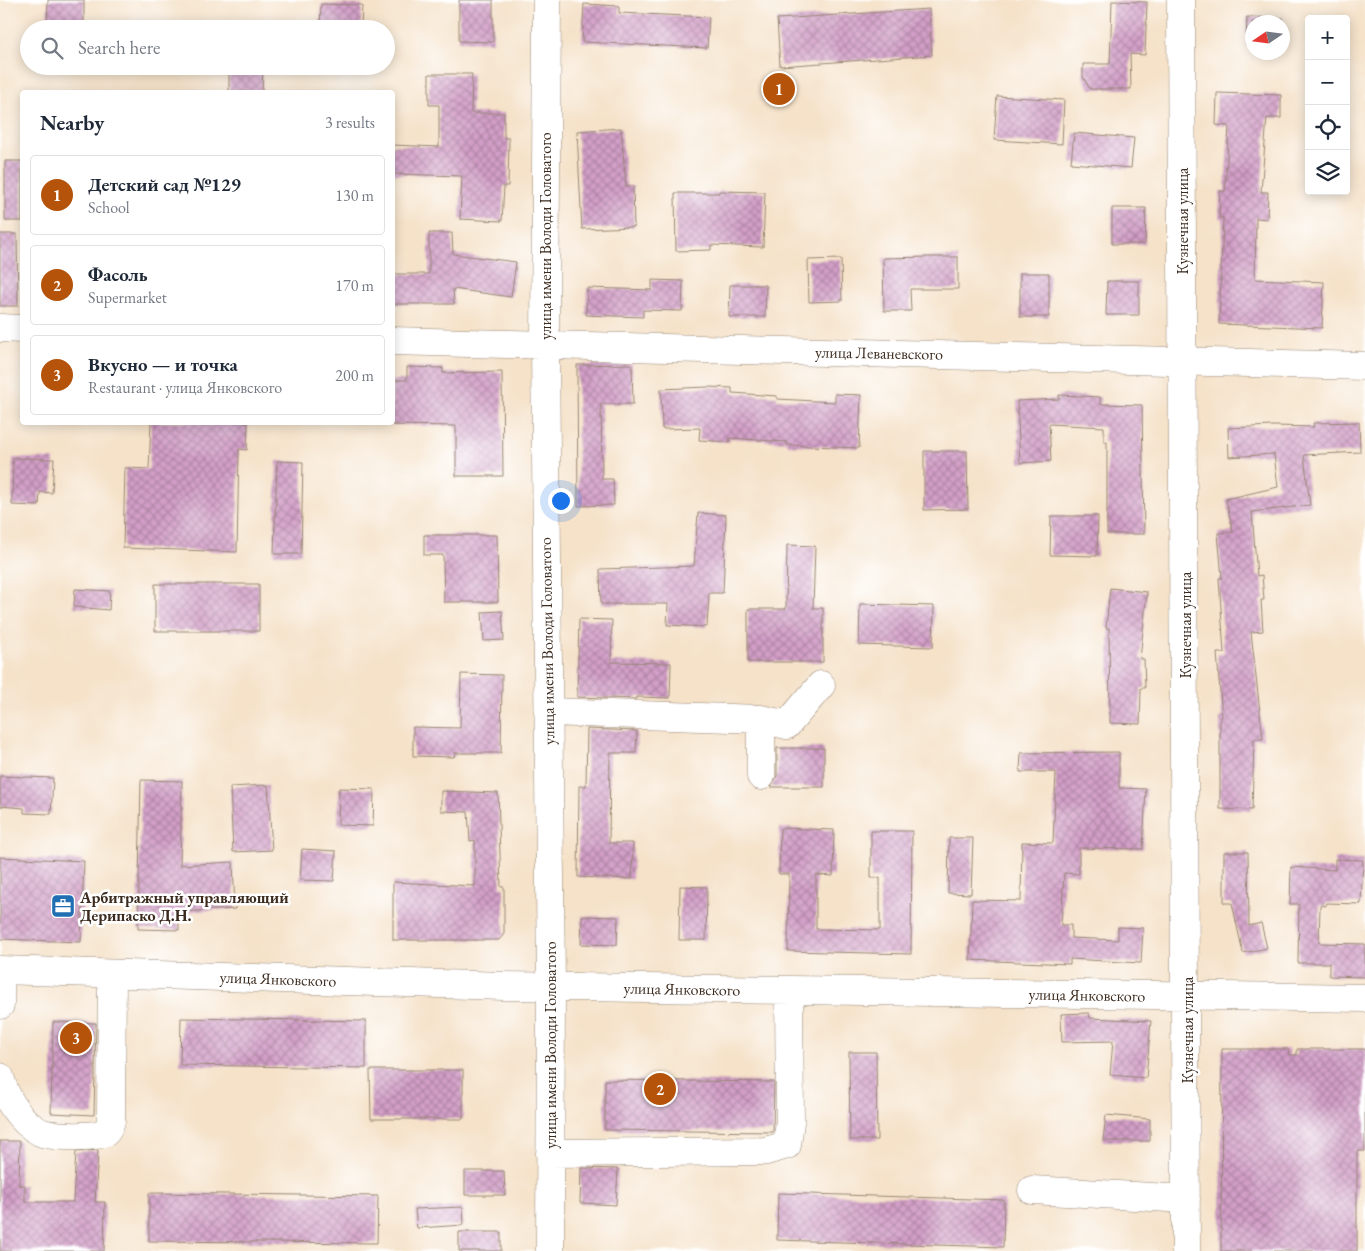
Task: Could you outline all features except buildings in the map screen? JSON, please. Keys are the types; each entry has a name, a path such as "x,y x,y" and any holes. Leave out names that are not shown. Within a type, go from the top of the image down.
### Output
{"street":[{"name":"улица имени Володи Головатого","path":"547,0 545,346 551,987 550,1251"},
{"name":"Кузнечная улица","path":"1181,0 1187,997 1186,1251"},
{"path":"0,328 20,329"},
{"name":"улица Леваневского","path":"395,341 1365,366"},
{"path":"548,712 761,719 787,725 821,685"},
{"path":"761,719 761,776"},
{"path":"0,970 0,1005"},
{"name":"улица Янковского","path":"0,970 551,987 1365,998"},
{"path":"0,1077 4,1094 16,1112 41,1132 52,1135 98,1136 106,1132 111,1121 112,974"},
{"path":"550,1154 766,1151 786,1145 790,1122 789,991"},
{"path":"1032,1190 1186,1200"}],"place":[{"name":"Детский сад №129","path":"779,89"},
{"name":"Арбитражный управляющий Дерипаско Д.Н.","path":"63,906"},
{"name":"Вкусно — и точка","path":"76,1038"},
{"name":"Фасоль","path":"660,1089"}]}
